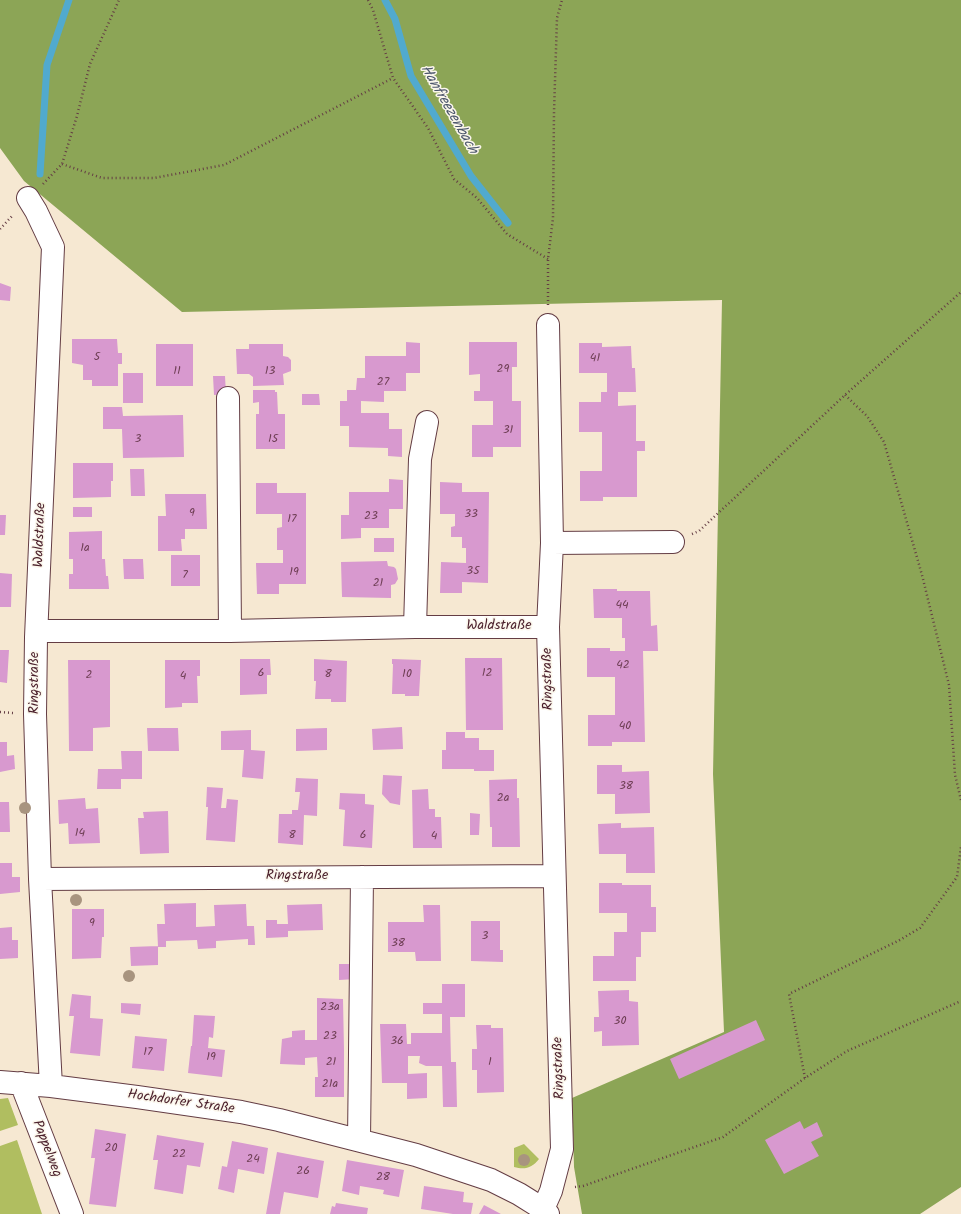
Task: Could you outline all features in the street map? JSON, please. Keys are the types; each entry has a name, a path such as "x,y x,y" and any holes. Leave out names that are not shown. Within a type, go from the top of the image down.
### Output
{"street":[{"name":"Waldstraße","path":"28,198 53,246 37,631 230,631 414,627 548,627 552,542 548,325"},
{"path":"228,398 230,631"},
{"path":"414,627 420,459 427,422"},
{"path":"552,542 673,542"},
{"name":"Ringstraße","path":"547,1205 562,1149 548,627"},
{"name":"Ringstraße","path":"37,631 35,714 40,879 51,1086"},
{"name":"Ringstraße","path":"40,879 554,876"},
{"path":"359,1140 362,877"},
{"name":"Hochdorfer Straße","path":"10,1082 137,1097 241,1112 416,1155 492,1180 519,1194 547,1205"},
{"name":"Pappelweg","path":"10,1082 72,1214"}],"path":[{"path":"28,198 62,164 77,116 90,64 119,0"},
{"path":"368,0 373,10 393,78 428,128 454,179 477,198 507,234 548,259"},
{"path":"548,325 548,259 553,218 557,18 562,0"},
{"path":"62,164 102,178 154,178 224,165 393,78"},
{"path":"673,542 698,531 845,395 961,292"},
{"path":"845,395 867,416 884,442 922,575 949,685 955,775 961,800"},
{"path":"805,1078 789,994 898,941 920,928 957,877 961,847"},
{"path":"547,1205 583,1186 724,1136 847,1050 961,1000"}],"green space":[{"path":"0,0 961,0 961,1187 920,1214 582,1214 574,1167 572,1098 724,1032 713,774 722,300 182,312 24,181 0,148"},
{"path":"8,1098 18,1125 0,1131 0,1099"},
{"path":"17,1140 42,1214 0,1214 0,1146"},
{"path":"524,1144 539,1159 528,1168 514,1167 514,1148"}],"building":[{"path":"0,283 11,287 10,301 0,300"},
{"path":"72,339 117,339 118,353 122,353 122,364 118,364 118,386 92,386 92,380 83,380 83,365 72,363"},
{"path":"406,342 420,343 420,373 406,373 406,391 384,391 384,402 361,401 361,413 389,413 389,429 402,429 402,457 388,456 388,448 349,447 349,426 340,426 340,401 347,401 347,390 356,390 357,378 365,378 365,356 406,356"},
{"path":"469,342 517,342 517,367 512,367 512,401 521,401 521,447 493,447 493,457 472,457 472,425 493,425 493,401 474,401 474,391 480,391 480,374 469,375"},
{"path":"579,343 602,343 602,347 631,346 632,368 635,368 636,392 618,392 618,406 636,405 636,441 645,441 645,451 637,451 637,497 603,497 603,501 580,501 580,471 602,471 602,432 579,432 579,402 601,402 601,392 607,392 607,373 579,373"},
{"path":"156,344 193,344 193,386 156,386"},
{"path":"249,344 283,344 283,356 288,357 291,360 291,371 283,374 284,385 253,386 253,377 249,374 237,374 236,349 249,349"},
{"path":"123,373 143,373 143,403 123,403"},
{"path":"213,376 225,376 226,394 214,395"},
{"path":"253,390 275,390 275,392 277,392 278,414 285,414 285,449 256,449 256,414 259,414 259,402 253,403"},
{"path":"302,394 319,394 320,405 302,405"},
{"path":"103,407 122,407 123,416 183,415 184,457 123,458 122,429 103,429"},
{"path":"73,463 113,463 111,497 73,498"},
{"path":"130,469 144,469 145,496 131,496"},
{"path":"389,479 403,480 403,509 389,509 389,528 361,528 361,538 341,539 341,515 349,515 349,492 389,492"},
{"path":"440,482 462,483 462,492 489,492 488,583 462,582 462,593 440,593 441,562 466,563 466,548 462,548 462,537 451,537 451,527 455,526 455,514 440,514"},
{"path":"256,483 277,483 277,493 306,493 306,584 279,584 279,594 257,594 256,563 283,563 283,550 277,550 277,528 282,527 282,514 256,514"},
{"path":"165,494 206,494 207,529 185,529 185,539 181,539 182,551 158,551 158,516 166,516"},
{"path":"73,507 92,507 92,517 73,517"},
{"path":"0,515 6,515 5,535 0,535"},
{"path":"102,531 102,559 105,559 106,576 108,576 109,589 69,589 69,574 73,574 73,559 69,559 69,532"},
{"path":"374,538 394,538 394,552 374,552"},
{"path":"171,555 200,555 200,586 171,586"},
{"path":"123,559 143,559 144,579 124,579"},
{"path":"387,561 388,566 396,569 398,579 395,584 391,585 391,598 342,597 341,562"},
{"path":"0,573 12,574 11,607 0,607"},
{"path":"593,589 650,591 651,626 657,625 658,651 643,651 645,742 612,742 612,746 588,746 588,715 615,715 615,677 587,677 587,648 610,648 610,651 625,651 625,638 622,638 622,618 594,618"},
{"path":"0,650 9,650 7,683 0,682"},
{"path":"465,658 502,658 503,730 466,730"},
{"path":"240,659 270,659 271,675 267,675 267,694 240,695"},
{"path":"314,659 347,661 346,702 331,702 331,699 315,699 316,681 314,681"},
{"path":"392,659 421,660 419,696 392,694"},
{"path":"68,660 110,660 110,727 93,728 93,751 69,751"},
{"path":"165,660 200,660 200,676 197,676 198,703 182,703 182,707 165,708"},
{"path":"402,727 403,749 373,750 372,729"},
{"path":"147,728 178,728 179,751 148,751"},
{"path":"327,728 327,750 296,751 296,729"},
{"path":"251,730 251,750 265,751 263,779 242,777 244,750 221,750 221,731"},
{"path":"446,732 465,732 465,738 479,738 479,750 494,750 494,771 474,771 474,769 442,769 442,750 446,750"},
{"path":"0,742 7,742 7,756 14,755 15,769 0,772"},
{"path":"121,751 142,751 142,779 121,779 121,789 97,789 98,769 122,769"},
{"path":"597,765 622,765 622,772 649,771 650,813 615,814 615,794 597,794"},
{"path":"383,775 402,776 400,805 390,803 382,794"},
{"path":"296,778 318,779 317,816 304,815 303,845 278,843 279,814 292,814 292,810 298,810 300,792 295,792"},
{"path":"517,779 520,847 492,847 489,780"},
{"path":"207,787 223,788 221,808 226,808 227,799 238,800 235,842 206,840 208,807 206,807"},
{"path":"428,789 429,809 435,809 435,817 441,817 442,848 413,848 412,790"},
{"path":"340,793 365,794 365,804 374,805 372,848 343,846 345,810 339,809"},
{"path":"85,798 86,809 98,808 100,843 69,844 68,823 59,824 58,800"},
{"path":"0,802 9,802 10,832 0,832"},
{"path":"168,811 169,853 140,854 138,818 144,818 143,812"},
{"path":"470,813 480,814 479,835 470,835"},
{"path":"621,823 621,828 654,827 655,873 626,873 626,854 599,854 598,824"},
{"path":"0,863 12,863 12,877 20,877 20,892 0,894"},
{"path":"599,883 651,885 651,907 656,907 656,932 641,932 641,957 636,957 636,981 593,981 593,956 614,956 614,932 627,932 627,913 599,913"},
{"path":"196,903 196,927 215,926 214,905 246,904 247,926 254,926 255,945 248,945 248,939 216,941 216,948 198,949 197,940 166,941 166,947 158,947 157,924 165,924 164,904"},
{"path":"322,904 323,930 288,931 288,937 266,938 266,920 277,920 277,924 288,924 287,905"},
{"path":"423,905 440,905 441,961 416,961 415,952 388,952 388,922 424,922"},
{"path":"72,909 104,909 104,937 102,937 101,958 72,959"},
{"path":"471,921 500,921 500,950 503,950 503,962 471,961"},
{"path":"12,927 12,940 18,940 18,958 0,959 0,928"},
{"path":"158,946 158,965 131,966 130,947"},
{"path":"339,964 355,964 356,979 339,980"},
{"path":"442,984 465,984 465,1017 450,1017 451,1062 456,1062 457,1107 443,1107 442,1066 426,1066 419,1063 420,1056 408,1056 408,1074 427,1073 427,1098 407,1099 407,1083 382,1083 380,1024 406,1024 407,1044 411,1044 411,1033 442,1033 442,1014 423,1014 423,1003 442,1003"},
{"path":"629,990 629,1001 638,1002 639,1045 602,1046 602,1031 594,1032 594,1017 599,1017 598,991"},
{"path":"72,994 91,996 90,1018 103,1019 100,1056 70,1053 74,1016 69,1016"},
{"path":"317,998 343,999 344,1097 315,1097 315,1077 318,1077 317,1057 305,1058 305,1065 280,1064 282,1039 292,1037 292,1031 305,1030 305,1040 317,1040"},
{"path":"121,1003 141,1004 140,1015 121,1013"},
{"path":"194,1015 215,1016 213,1038 209,1037 208,1048 225,1050 222,1077 188,1073 192,1046"},
{"path":"756,1020 765,1040 679,1079 670,1059"},
{"path":"476,1025 491,1025 491,1028 503,1028 504,1092 477,1093 477,1070 472,1070 472,1049 477,1049"},
{"path":"135,1036 167,1039 164,1071 132,1068"},
{"path":"800,1121 804,1129 817,1122 823,1136 811,1142 819,1156 784,1174 765,1140"},
{"path":"95,1129 126,1134 116,1207 89,1204 95,1158 91,1158"},
{"path":"157,1135 204,1143 200,1167 187,1165 183,1194 154,1189 158,1160 153,1160"},
{"path":"232,1141 268,1148 264,1174 238,1169 234,1193 218,1189 222,1166 227,1167"},
{"path":"277,1152 324,1161 318,1198 284,1192 280,1214 266,1214"},
{"path":"347,1160 404,1170 399,1197 383,1194 384,1190 360,1186 359,1195 342,1191"},
{"path":"424,1186 464,1192 463,1202 473,1203 471,1214 453,1214 421,1209"},
{"path":"336,1203 368,1208 367,1214 330,1214 332,1206 335,1207"},
{"path":"484,1205 501,1214 479,1214"}],"waterway":[{"path":"40,174 47,65 69,0"},
{"name":"Hanfreezenbach","path":"385,0 395,19 411,76 471,176 508,223"}]}
